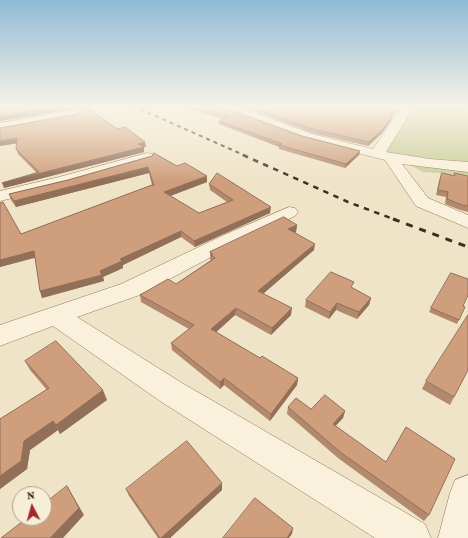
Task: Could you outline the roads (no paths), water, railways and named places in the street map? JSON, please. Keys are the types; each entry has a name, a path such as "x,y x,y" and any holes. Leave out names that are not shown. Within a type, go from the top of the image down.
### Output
{"street":[{"path":"295,131 319,140 383,156 434,164 468,167"},
{"path":"383,156 395,131"},
{"path":"383,156 422,202 468,222"},
{"path":"0,196 63,181 147,157"},
{"path":"0,336 55,315 129,290 289,212"},
{"path":"55,315 170,392 410,538"},
{"path":"458,538 468,493"}],"railway":[{"path":"190,131 246,156"},
{"path":"243,155 348,202 396,220"},
{"path":"393,219 468,247"}]}
